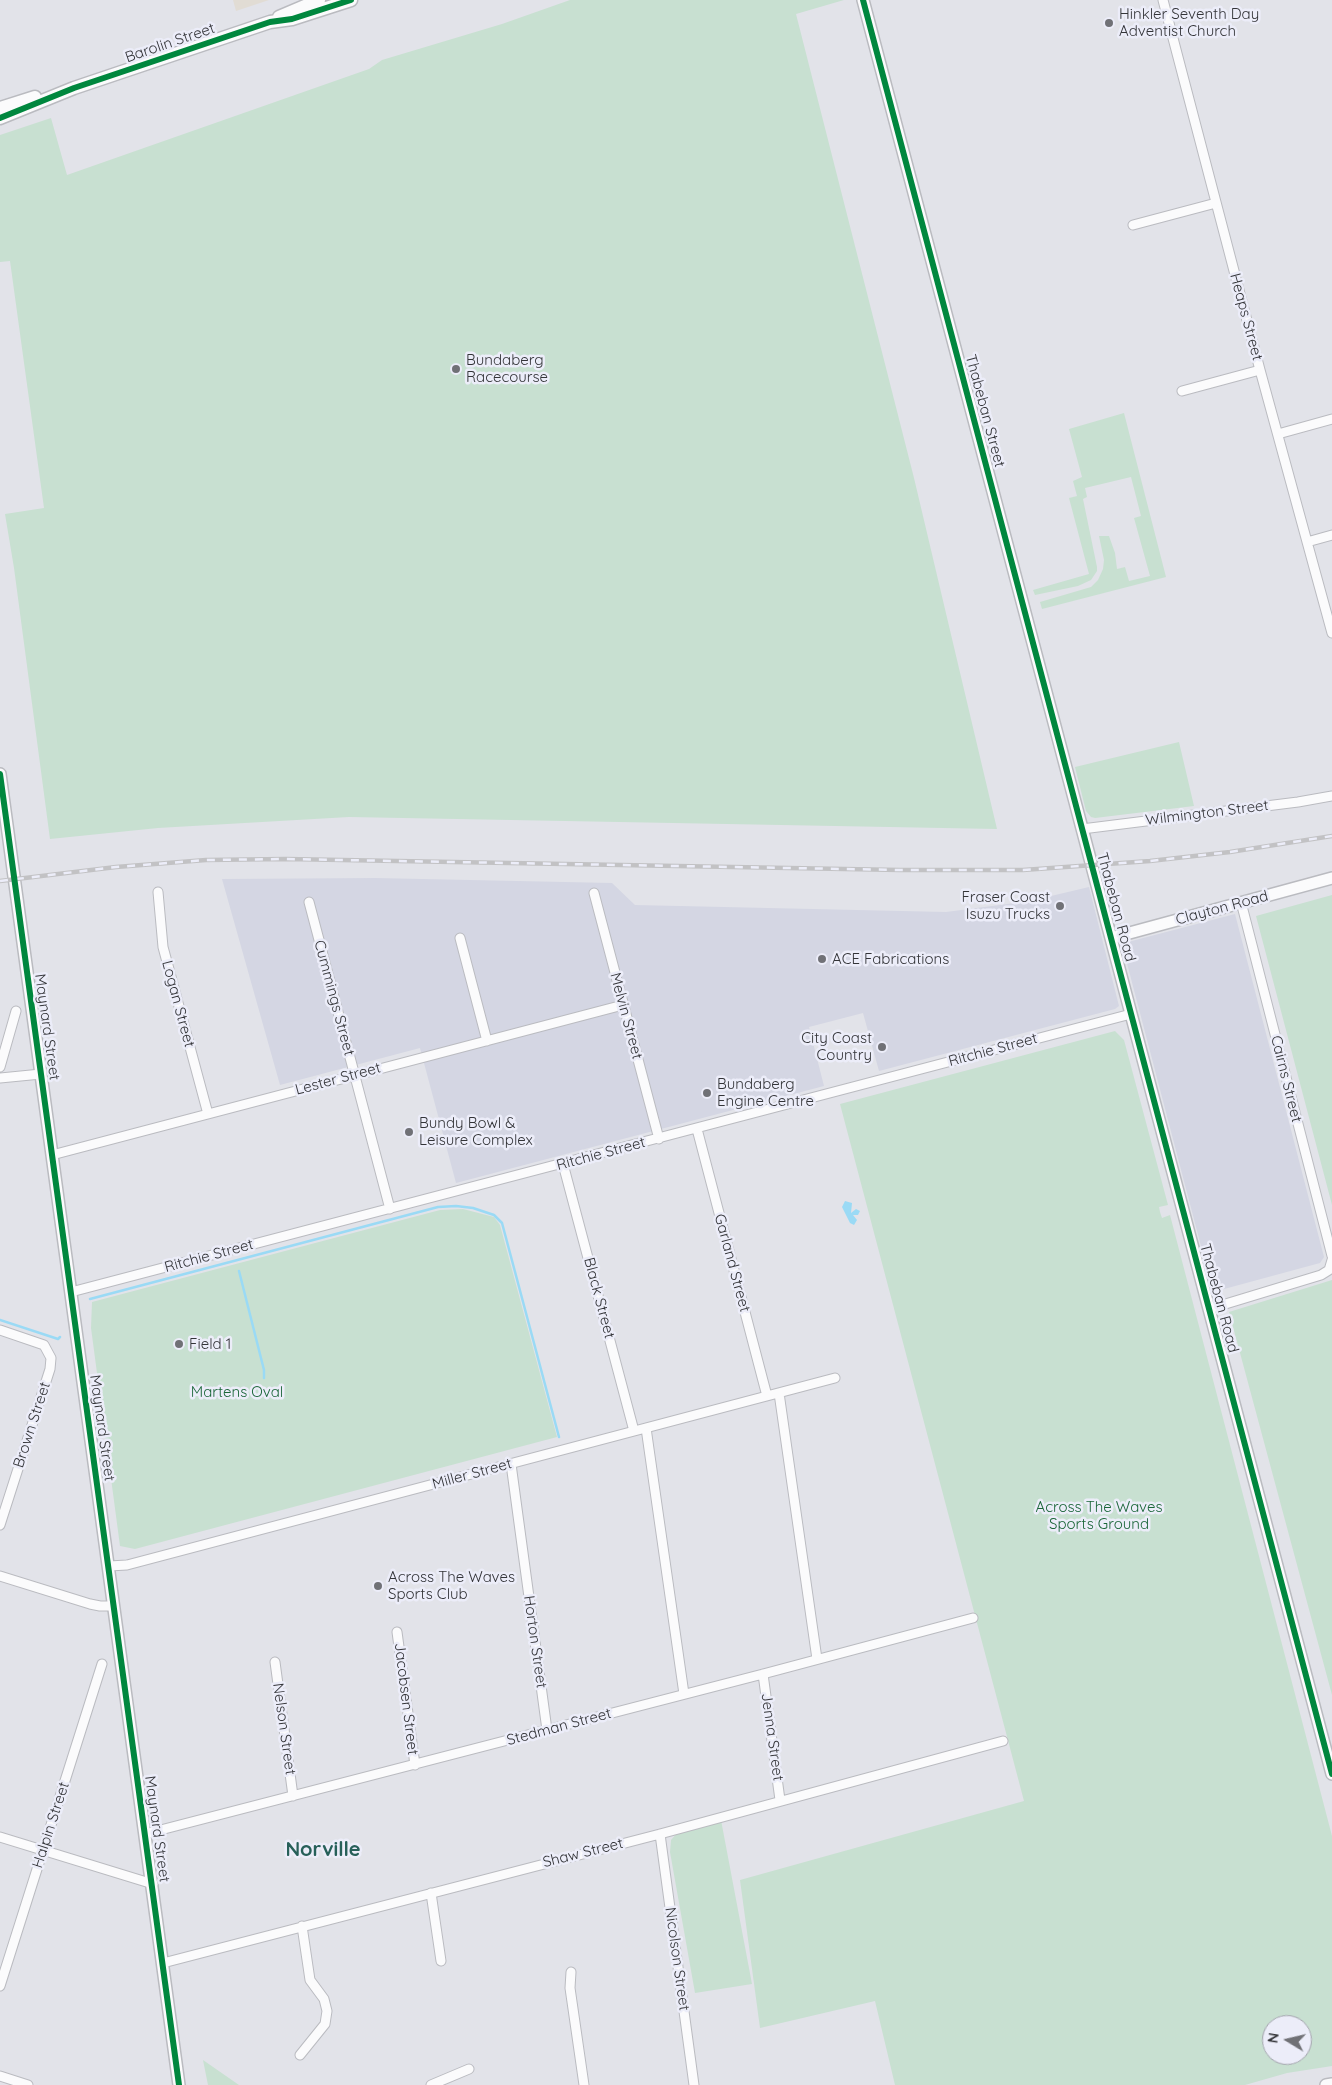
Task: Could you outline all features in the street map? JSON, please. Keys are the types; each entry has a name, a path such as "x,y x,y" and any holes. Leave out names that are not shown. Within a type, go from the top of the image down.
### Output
{"main road":[{"name":"Barolin Street","path":"270,22 289,11 318,0"},
{"name":"Barolin Street","path":"0,108 74,88 270,22 292,19 351,0"},
{"name":"Barolin Street","path":"0,120 74,88"}],"street":[{"name":"Thabeban Street","path":"863,0 1082,829"},
{"name":"Heaps Street","path":"1163,0 1260,370 1332,633"},
{"path":"1133,225 1216,203"},
{"path":"1182,391 1260,370"},
{"path":"1278,434 1332,419"},
{"path":"1307,542 1332,535"},
{"name":"Maynard Street","path":"0,774 4,842 41,1074 180,2085"},
{"name":"Wilmington Street","path":"1082,829 1332,796"},
{"name":"Thabeban Road","path":"1082,829 1332,1774"},
{"name":"Clayton Road","path":"1111,938 1332,878"},
{"name":"Logan Street","path":"158,892 163,947 208,1114"},
{"name":"Melvin Street","path":"594,893 658,1139"},
{"name":"Cummings Street","path":"309,902 390,1209"},
{"name":"Cairns Street","path":"1241,902 1332,1256"},
{"path":"460,938 487,1041"},
{"name":"Lester Street","path":"52,1155 623,1005"},
{"path":"0,1067 16,1011"},
{"name":"Ritchie Street","path":"71,1292 1131,1014"},
{"path":"0,1078 41,1074"},
{"name":"Garland Street","path":"697,1129 767,1396"},
{"name":"Black Street","path":"563,1164 634,1431"},
{"path":"1209,1309 1321,1275 1329,1270 1332,1260"},
{"name":"Brown Street","path":"0,1330 41,1343 50,1353 50,1369 0,1526"},
{"name":"Miller Street","path":"109,1566 127,1565 835,1378"},
{"path":"779,1393 817,1659"},
{"path":"646,1428 684,1694"},
{"name":"Horton Street","path":"511,1464 547,1730"},
{"path":"0,1576 90,1604 114,1606"},
{"name":"Stedman Street","path":"145,1834 973,1618"},
{"name":"Jacobsen Street","path":"397,1632 414,1765"},
{"name":"Nelson Street","path":"275,1662 293,1796"},
{"name":"Halpin Street","path":"0,1986 102,1664"},
{"name":"Jenna Street","path":"764,1674 780,1800"},
{"name":"Shaw Street","path":"163,1963 660,1834 780,1800 1003,1742"},
{"name":"Nicolson Street","path":"660,1834 694,2085"},
{"path":"0,1838 153,1884"},
{"path":"431,1893 441,1960"},
{"path":"300,2054 325,2024 327,2011 324,2000 310,1980 302,1926"},
{"path":"571,1972 570,1988 584,2085"},
{"path":"431,2085 469,2069"},
{"path":"0,2076 28,2085"},
{"path":"1326,2085 1332,2084"}],"shaded area":[{"path":"233,0 269,0 236,11"},
{"path":"375,878 612,883 635,905 946,912 1030,901 1089,887 1119,1006 1115,1009 879,1071 863,1013 809,1027 824,1086 456,1183 420,1048 280,1085 222,879"},
{"path":"1235,914 1324,1257 1320,1263 1213,1292 1123,948 1128,942"}],"green space":[{"name":"Bundaberg Racecourse","path":"570,0 844,0 796,14 914,478 997,829 349,817 158,828 50,839 14,568 5,514 44,508 10,261 0,262 0,135 51,118 67,175 369,69 382,60 502,24"},
{"path":"1124,413 1166,577 1042,609 1040,602 1091,587 1098,580 1103,569 1104,560 1099,536 1109,536 1115,553 1117,569 1125,567 1129,581 1150,576 1134,518 1141,516 1131,477 1085,488 1087,497 1083,499 1097,567 1097,571 1091,580 1078,586 1035,595 1033,590 1089,574 1069,498 1077,496 1073,481 1082,477 1069,429"},
{"path":"1179,742 1194,806 1095,818 1091,817 1086,811 1075,767"},
{"path":"1332,895 1332,1205 1256,916"},
{"name":"Across The Waves Sports Ground","path":"1115,1031 1124,1040 1168,1205 1159,1207 1160,1212 1162,1218 1170,1215 1332,1836 1332,2066 1287,2073 1245,2085 895,2085 875,2001 760,2028 740,1880 1024,1801 840,1104"},
{"name":"Martens Oval","path":"463,1209 494,1217 500,1225 557,1437 135,1549 120,1546 91,1328 92,1302 440,1210"},
{"path":"1332,1280 1332,1695 1229,1312"},
{"path":"721,1820 752,1984 695,1993 670,1852 671,1840 678,1832"},
{"path":"203,2060 239,2085 208,2085"}],"water":[{"path":"845,1201 852,1203 851,1213 856,1209 860,1211 858,1215 853,1215 857,1220 854,1225 850,1223 842,1207"}],"waterway":[{"path":"90,1299 438,1207 456,1206 473,1208 494,1215 502,1223 559,1437"},
{"path":"239,1271 264,1370 264,1378"},
{"path":"0,1320 58,1339 60,1337"}],"railway":[{"path":"0,881 116,867 206,860 286,859 900,870 1023,870 1150,861 1230,852 1332,836"}],"cycle path":[{"path":"0,118 74,88 270,22 292,19 351,0"},
{"path":"863,0 1332,1774"},
{"path":"0,774 179,2085"}],"place":[{"name":"Hinkler Seventh Day Adventist Church","path":"1109,23"},
{"name":"Bundaberg Racecourse","path":"456,369"},
{"name":"Fraser Coast Isuzu Trucks","path":"1060,906"},
{"name":"ACE Fabrications","path":"822,959"},
{"name":"City Coast Country","path":"882,1047"},
{"name":"Bundaberg Engine Centre","path":"707,1093"},
{"name":"Bundy Bowl & Leisure Complex","path":"409,1132"},
{"name":"Field 1","path":"179,1344"},
{"name":"Across The Waves Sports Club","path":"378,1586"}],"district":[{"name":"Norville","path":"323,1850"}]}
